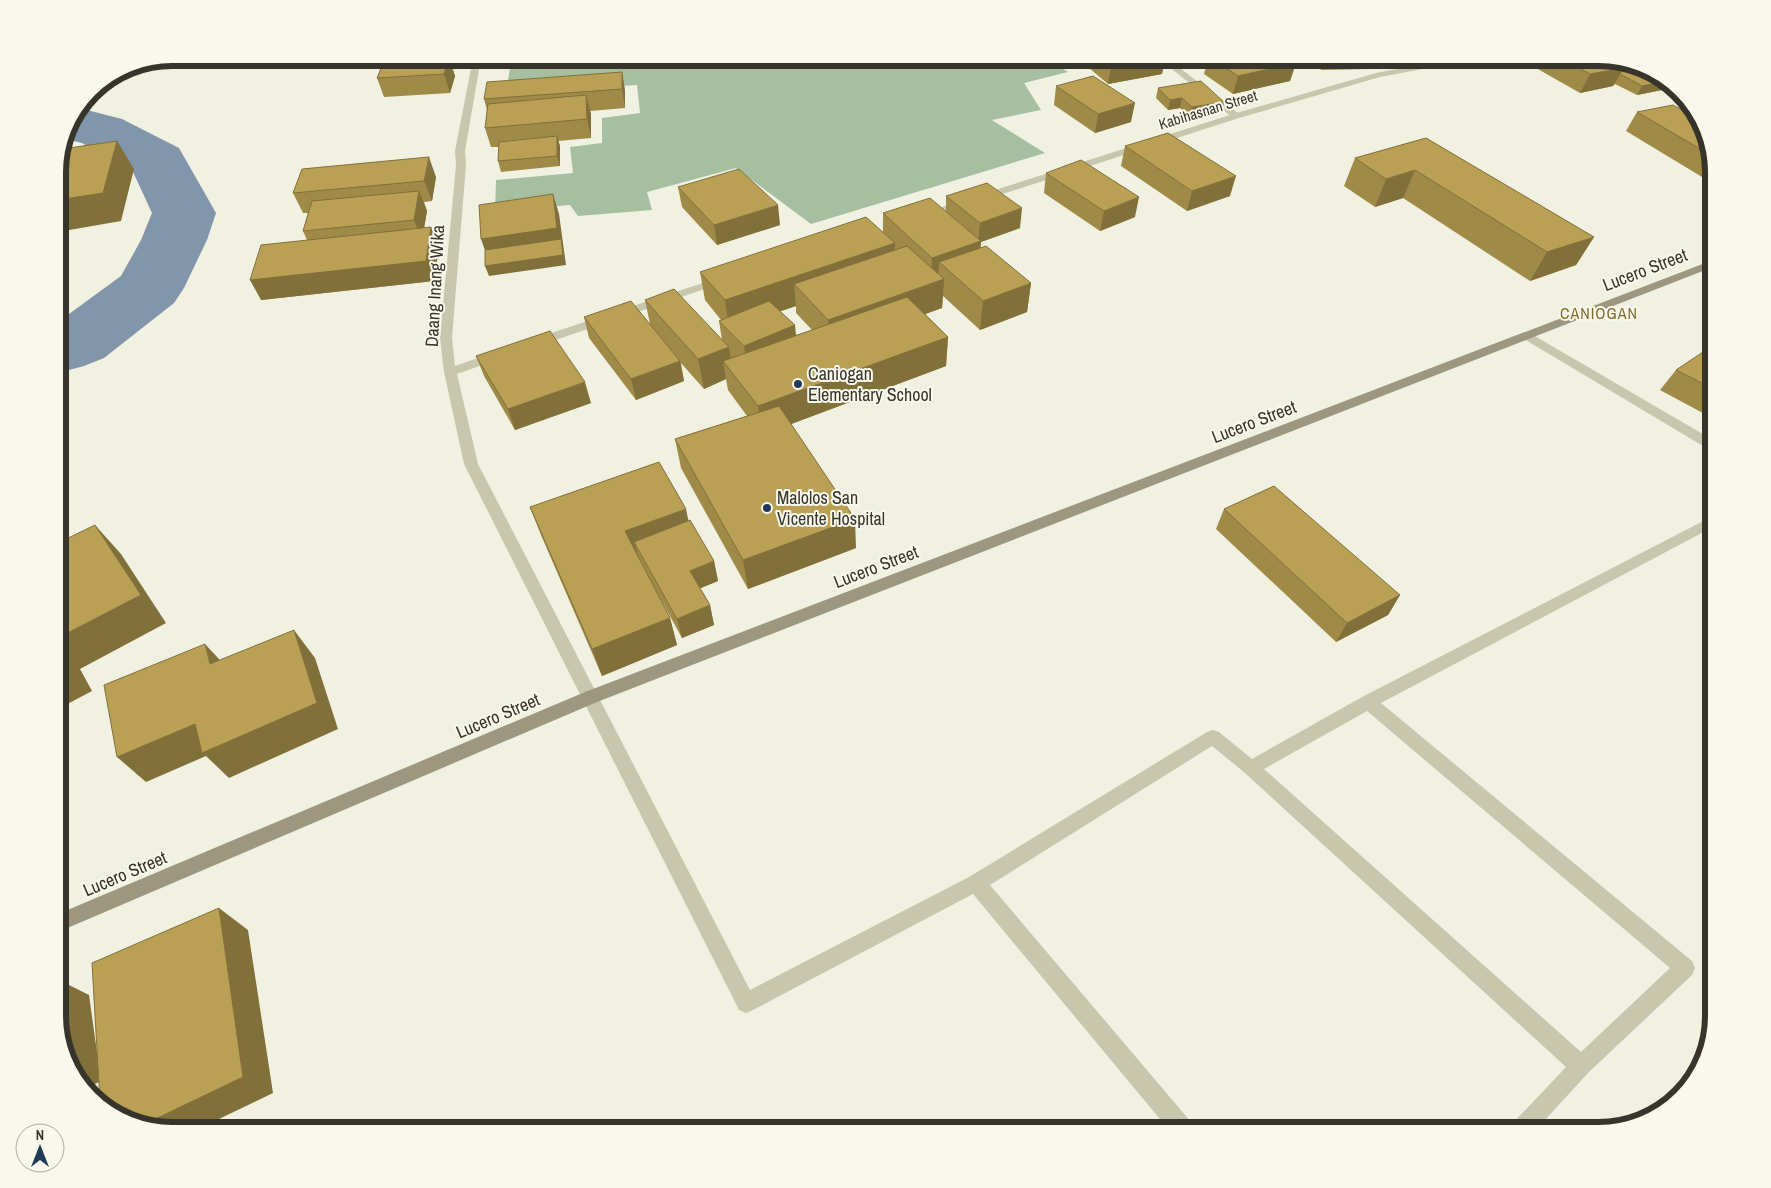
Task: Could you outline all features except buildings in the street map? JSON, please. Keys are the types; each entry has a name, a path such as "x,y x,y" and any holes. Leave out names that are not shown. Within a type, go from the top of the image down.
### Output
{"street":[{"name":"Daang Inang Wika","path":"476,66 460,151 461,165 446,338 450,372 471,464 746,1004 976,883"},
{"path":"1172,66 1236,116"},
{"name":"Kabihasnan Street","path":"917,218 1236,116 1379,75 1425,66"},
{"name":"Lucero Street","path":"66,919 591,697 1705,267"},
{"path":"523,346 732,276"},
{"path":"1528,336 1705,441"},
{"path":"450,372 505,353"},
{"path":"1251,768 1368,702 1705,527"},
{"path":"1368,702 1686,968 1581,1066 1529,1122"},
{"path":"1176,1122 976,883 1213,737 1251,768 1581,1066"}],"green space":[{"path":"510,66 1059,66 1068,72 1024,83 1041,110 992,120 1045,153 811,224 736,168 647,192 652,210 578,216 570,205 495,212 496,180 573,173 570,147 602,143 602,118 640,113 637,85 506,93"}],"waterway":[{"path":"66,347 78,342 149,288 174,240 184,213 158,161 102,131 77,125"}],"place":[{"name":"Caniogan Elementary School","path":"798,384"},
{"name":"Malolos San Vicente Hospital","path":"767,508"}],"district":[{"name":"CANIOGAN","path":"1599,313"}]}
